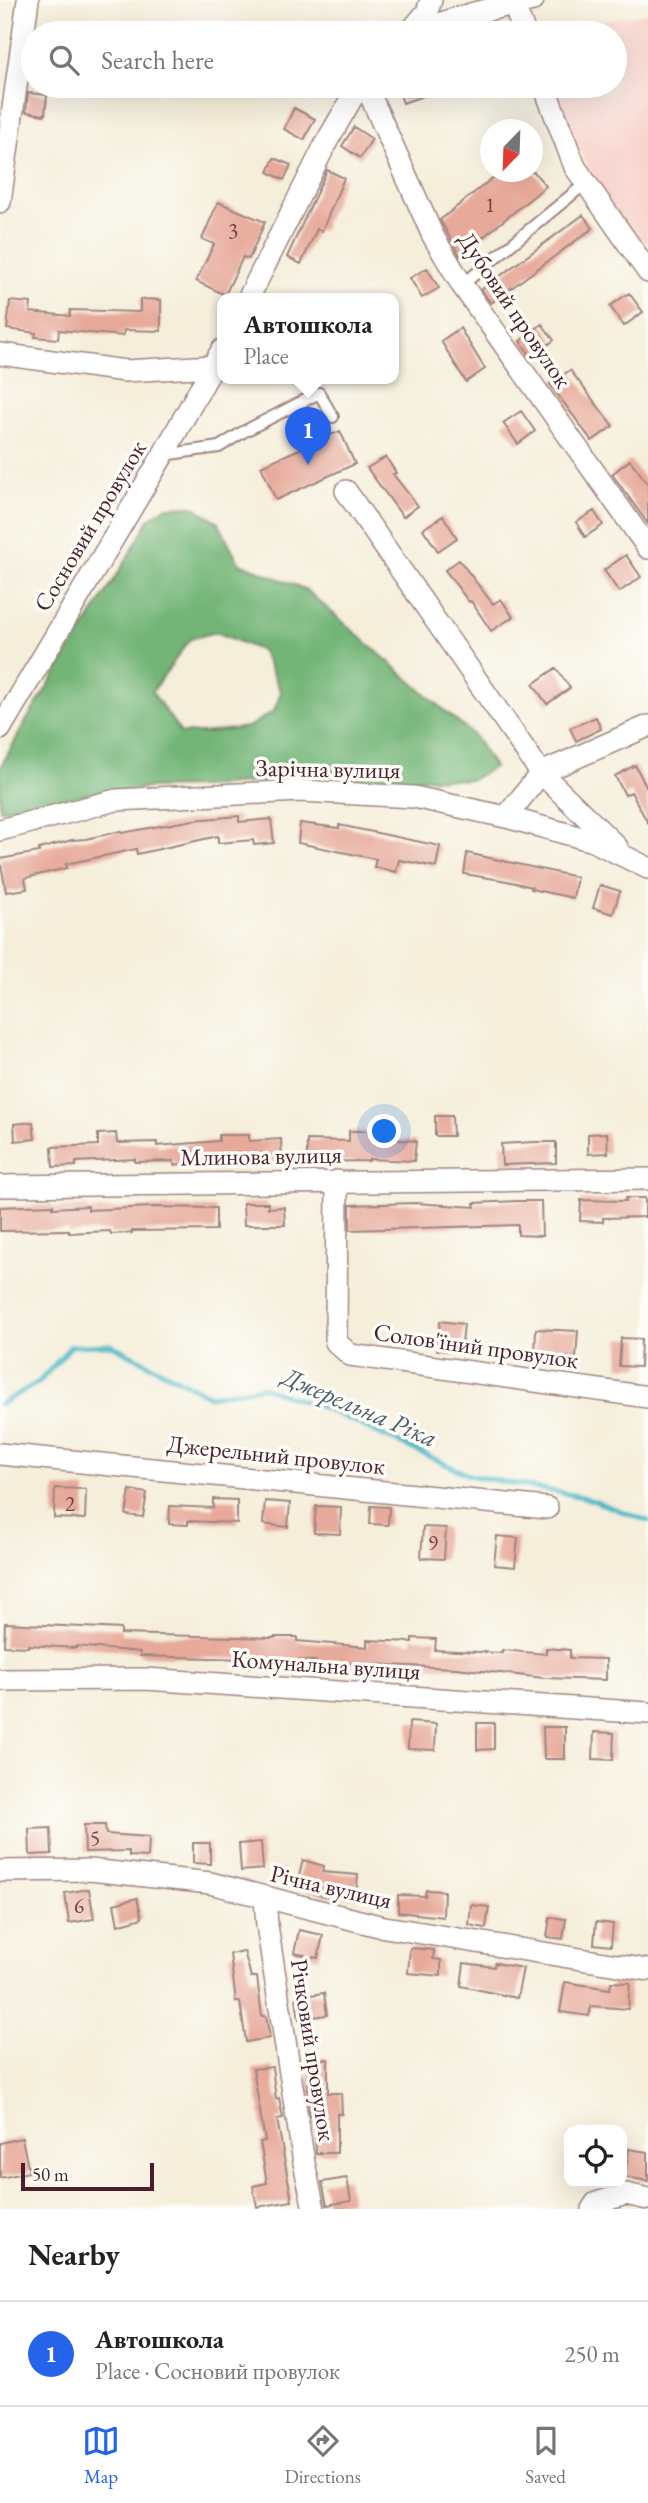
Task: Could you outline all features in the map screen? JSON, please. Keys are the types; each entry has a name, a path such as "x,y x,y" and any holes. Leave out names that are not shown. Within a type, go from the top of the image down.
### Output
{"street":[{"path":"28,0 28,21"},
{"path":"419,21 427,12 431,0"},
{"path":"453,21 523,2 524,21"},
{"path":"0,202 21,76"},
{"path":"251,293 327,141 352,98"},
{"name":"Дубовий провулок","path":"371,98 433,236 462,285 648,548"},
{"path":"549,98 575,167 648,272"},
{"path":"0,354 125,371 217,358"},
{"name":"Сосновий провулок","path":"0,729 217,360"},
{"path":"346,491 541,773 639,864"},
{"path":"506,817 541,773 648,726"},
{"name":"Зарічна вулиця","path":"0,830 116,800 301,791 414,797 506,817 593,841 639,864"},
{"name":"Млинова вулиця","path":"0,1186 648,1180"},
{"name":"Солов'їний провулок","path":"337,1181 336,1342 350,1356 648,1397"},
{"name":"Джерельний провулок","path":"0,1454 548,1508"},
{"name":"Комунальна вулиця","path":"0,1680 146,1679 648,1713"},
{"name":"Річна вулиця","path":"0,1871 90,1870 210,1883 379,1926 648,1970"},
{"name":"Річковий провулок","path":"265,1899 304,2163 314,2209"},
{"path":"592,2209 596,2203 626,2194 648,2199"}],"lane":[{"path":"462,285 586,183"},
{"path":"163,455 219,447 319,393 332,417"}],"shaded area":[{"path":"648,13 648,260 602,199 556,98 627,98 627,21 596,21"}],"green space":[{"path":"193,506 218,522 239,563 305,589 475,737 494,767 471,780 427,778 372,785 289,779 82,795 0,810 0,768 149,519 166,507","holes":["216,632 262,651 281,692 274,711 248,727 181,733 152,692 190,639"]}],"building":[{"path":"27,98 47,98 45,115 26,112"},
{"path":"401,98 418,98 403,103"},
{"path":"294,108 315,119 304,140 284,129"},
{"path":"354,127 372,139 360,158 342,146"},
{"path":"274,158 291,165 284,180 268,172"},
{"path":"327,170 344,178 322,231 317,229 301,264 287,257"},
{"path":"488,182 543,182 546,186 460,256 440,220"},
{"path":"218,202 265,222 249,259 243,257 226,293 196,281 214,244 202,239"},
{"path":"583,215 593,228 491,303 481,290"},
{"path":"427,268 439,288 422,298 410,278"},
{"path":"629,293 643,312 624,326 610,306"},
{"path":"140,299 161,300 161,331 124,330 123,336 59,330 58,339 35,337 36,333 7,329 10,301 31,303 30,312 70,316 70,310 140,312"},
{"path":"542,324 554,340 532,357 520,341"},
{"path":"460,328 485,369 466,382 441,341"},
{"path":"570,370 613,426 592,441 550,384"},
{"path":"521,411 535,431 518,444 503,423"},
{"path":"340,431 355,464 276,500 261,466"},
{"path":"386,457 396,473 393,474 418,506 403,517 367,468"},
{"path":"630,460 648,484 648,524 612,474"},
{"path":"594,511 603,525 585,537 576,522"},
{"path":"443,516 457,538 438,551 423,529"},
{"path":"626,555 641,577 619,592 604,570"},
{"path":"459,560 493,604 501,599 513,617 491,631 445,570"},
{"path":"556,668 570,688 547,704 533,684"},
{"path":"596,717 601,729 576,741 570,728"},
{"path":"635,765 648,790 648,823 631,792 625,795 615,776"},
{"path":"239,816 239,822 271,819 274,843 254,845 253,840 218,843 218,836 137,854 136,849 66,864 67,868 25,878 27,889 6,892 0,859 39,852 39,849 72,840 121,831 122,833 193,820"},
{"path":"300,823 339,828 339,825 440,846 436,867 399,860 396,872 374,867 376,859 298,843"},
{"path":"467,853 577,877 573,898 507,881 464,874"},
{"path":"600,885 620,891 613,914 593,908"},
{"path":"435,1116 452,1116 453,1136 435,1136"},
{"path":"33,1122 35,1139 15,1141 14,1124"},
{"path":"349,1131 369,1131 369,1138 416,1141 414,1161 369,1159 307,1162 307,1140 349,1141"},
{"path":"116,1133 117,1143 157,1142 157,1146 219,1141 219,1135 249,1135 249,1141 281,1139 282,1162 196,1162 174,1165 174,1161 135,1162 135,1159 76,1162 76,1166 53,1167 52,1147 98,1145 98,1134"},
{"path":"607,1133 608,1153 588,1154 588,1134"},
{"path":"556,1142 556,1163 502,1165 501,1144"},
{"path":"626,1198 645,1198 645,1217 603,1218 603,1222 580,1221 581,1200 626,1201"},
{"path":"541,1201 542,1236 518,1235 518,1225 350,1230 350,1205 415,1203 475,1207 474,1203"},
{"path":"243,1203 268,1203 268,1208 284,1207 285,1225 244,1225"},
{"path":"53,1205 53,1208 88,1206 88,1210 216,1208 216,1230 132,1231 111,1234 110,1231 0,1231 0,1207"},
{"path":"440,1321 464,1324 461,1353 437,1350"},
{"path":"536,1329 578,1331 576,1358 535,1355"},
{"path":"621,1338 641,1339 640,1367 619,1366"},
{"path":"55,1488 86,1489 85,1519 54,1518"},
{"path":"130,1490 147,1493 143,1517 126,1515"},
{"path":"213,1499 237,1500 237,1523 188,1521 188,1525 169,1524 170,1506 213,1508"},
{"path":"265,1501 290,1503 288,1527 263,1524"},
{"path":"316,1506 341,1507 340,1534 314,1533"},
{"path":"371,1506 389,1507 388,1525 370,1524"},
{"path":"423,1527 446,1528 444,1559 421,1558"},
{"path":"497,1536 518,1538 515,1567 494,1565"},
{"path":"5,1623 121,1629 121,1634 297,1637 297,1641 367,1647 367,1640 412,1642 412,1638 436,1639 435,1650 502,1653 502,1650 546,1654 546,1648 570,1650 570,1658 606,1659 606,1680 544,1678 456,1668 342,1663 341,1671 315,1668 316,1661 140,1656 140,1652 76,1646 4,1646"},
{"path":"409,1722 436,1724 435,1750 408,1749"},
{"path":"477,1723 494,1723 494,1749 477,1750"},
{"path":"543,1727 565,1727 565,1759 544,1759"},
{"path":"594,1732 614,1733 613,1760 593,1759"},
{"path":"84,1825 105,1825 106,1834 149,1837 148,1857 129,1856 129,1851 85,1852"},
{"path":"51,1828 52,1854 30,1855 29,1829"},
{"path":"261,1842 263,1869 241,1871 239,1844"},
{"path":"193,1843 210,1843 210,1864 193,1863"},
{"path":"303,1860 324,1866 322,1872 358,1875 356,1898 326,1896 296,1888"},
{"path":"89,1889 94,1919 69,1923 65,1893"},
{"path":"426,1890 444,1891 443,1917 398,1912 398,1895 425,1896"},
{"path":"137,1898 142,1918 118,1925 114,1904"},
{"path":"471,1905 489,1907 486,1928 469,1925"},
{"path":"550,1917 566,1919 563,1939 547,1937"},
{"path":"596,1922 613,1924 611,1946 594,1944"},
{"path":"299,1930 323,1935 318,1958 294,1953"},
{"path":"410,1948 434,1950 433,1959 441,1960 441,1976 408,1973"},
{"path":"244,1951 251,1977 257,1977 262,2016 266,2016 270,2038 246,2042 240,2002 236,2002 230,1954"},
{"path":"464,1963 494,1967 495,1963 523,1968 517,1998 461,1986"},
{"path":"565,1982 610,1989 611,1982 630,1983 628,2009 591,2006 589,2016 560,2012"},
{"path":"324,1993 327,2015 299,2019 296,1997"},
{"path":"310,2058 328,2059 328,2093 341,2093 342,2114 337,2114 337,2153 316,2153 314,2116 310,2116 308,2095"},
{"path":"272,2067 276,2099 279,2098 283,2118 277,2119 292,2201 257,2207 253,2186 267,2183 260,2142 265,2141 253,2069"},
{"path":"22,2138 29,2172 0,2178 0,2143"},
{"path":"629,2149 648,2152 648,2181 627,2177"},
{"path":"347,2178 351,2201 327,2205 322,2182"}],"waterway":[{"name":"Джерельна Ріка","path":"0,1404 39,1382 71,1346 112,1345 210,1396 262,1387 326,1409 469,1475 583,1497 648,1521"}],"place":[{"name":"Автошкола","path":"308,465"}]}
